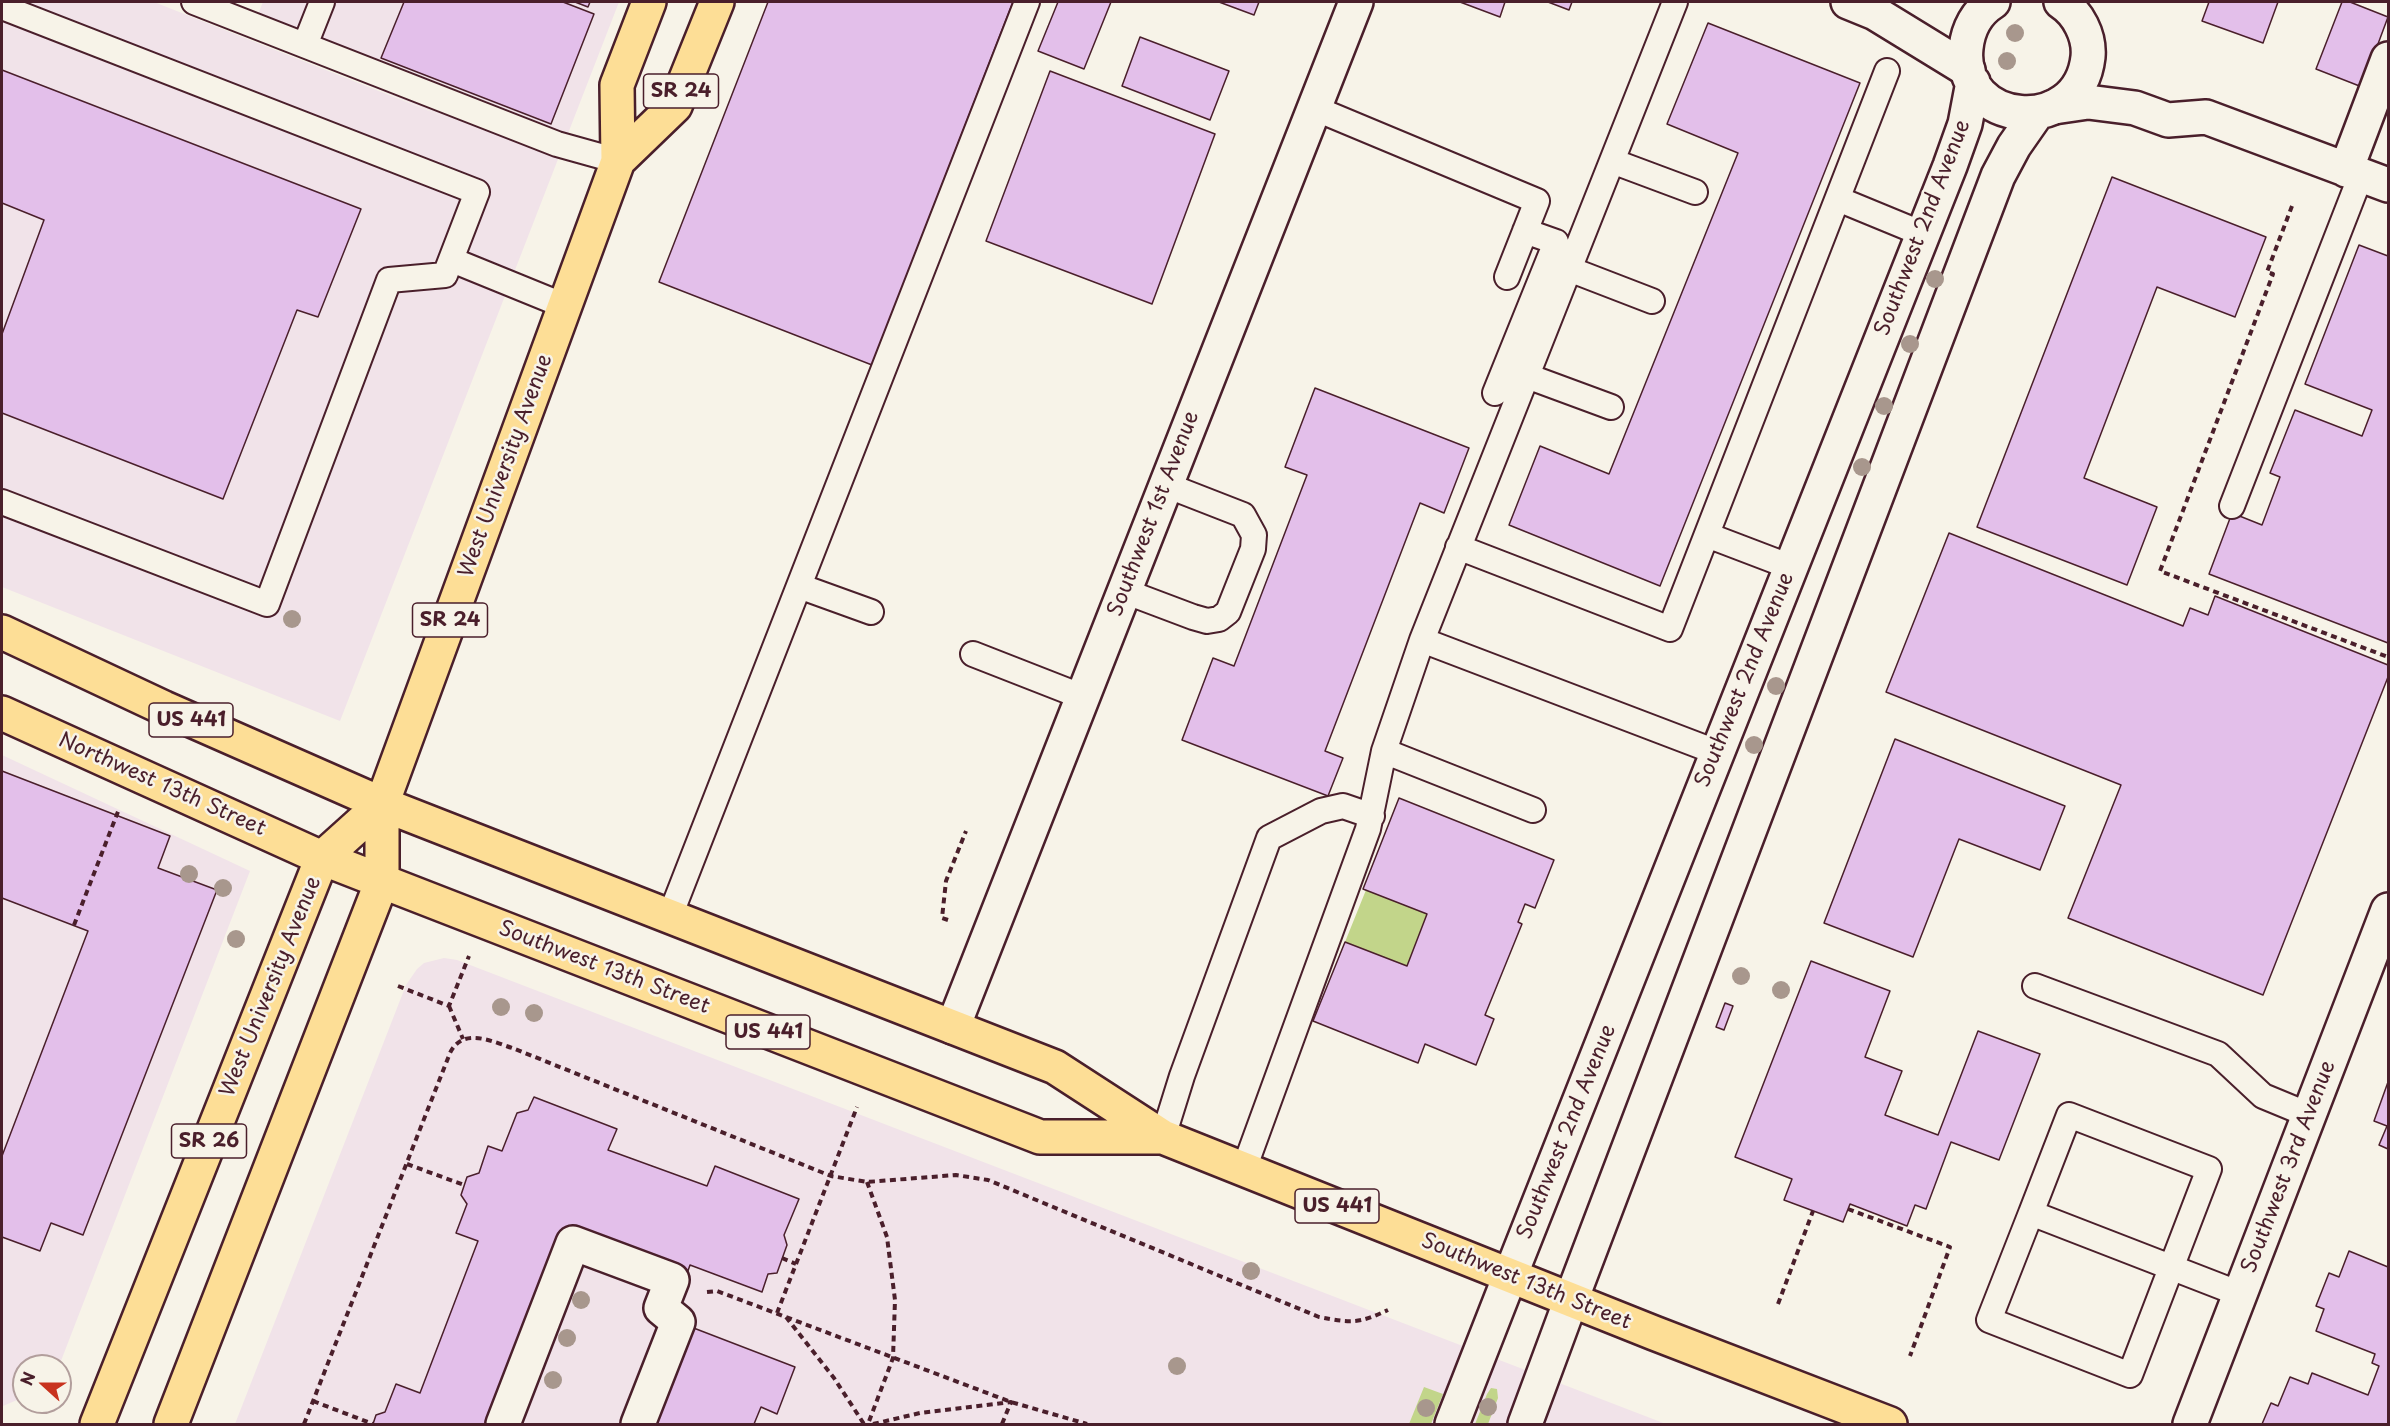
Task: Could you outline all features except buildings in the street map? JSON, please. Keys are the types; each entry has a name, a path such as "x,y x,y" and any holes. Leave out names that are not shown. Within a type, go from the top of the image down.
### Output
{"main road":[{"name":"West University Avenue","path":"171,1425 382,881 382,804 618,161 617,86 649,2"},
{"name":"West University Avenue","path":"618,161 675,106 717,2"},
{"name":"US 441","path":"2,632 164,708 382,804"},
{"name":"Northwest 13th Street","path":"2,713 322,858"},
{"name":"West University Avenue","path":"97,1425 322,858 382,804"},
{"name":"Southwest 13th Street","path":"382,804 1055,1067 1163,1137 1890,1425"},
{"name":"Southwest 13th Street","path":"322,858 1040,1137 1163,1137"}],"street":[{"name":"Southwest 1st Avenue","path":"953,1027 1356,2"},
{"path":"1848,2 1875,13 1932,49 1970,76 1991,103 2008,111 2024,114 2088,102 2112,103 2135,108 2168,120 2206,117 2365,177 2388,59"},
{"name":"Southwest 2nd Avenue","path":"1452,1425 1965,124 1970,76 1965,52 1970,30 1981,11 1993,2"},
{"path":"1525,1425 1998,176 2013,146 2046,110 2076,88 2085,73 2088,55 2086,35 2072,8"},
{"name":"Southwest 3rd Avenue","path":"2190,1425 2388,910"},
{"path":"503,1425 573,1243 672,1280 661,1308 678,1322 638,1425"}],"lane":[{"path":"194,2 556,144 618,161"},
{"path":"305,45 322,2"},
{"path":"670,916 1027,2"},
{"path":"1244,1169 1372,816 1384,751 1422,640 1675,2"},
{"path":"2,7 477,192 445,275 389,280 267,604 2,502"},
{"path":"1458,547 1671,629 1887,71"},
{"path":"1314,108 1537,201 1507,277"},
{"path":"1612,161 1695,192"},
{"path":"2232,506 2365,177"},
{"path":"1838,199 1923,234"},
{"path":"1496,393 1556,242 1525,231"},
{"path":"452,260 565,306"},
{"path":"1569,269 1652,301"},
{"path":"1527,376 1611,407"},
{"path":"1124,591 1200,619 1207,621 1219,619 1228,612 1253,549 1254,535 1243,515 1166,485"},
{"path":"1707,535 1791,567"},
{"path":"800,586 871,612"},
{"path":"1422,640 1716,752"},
{"path":"973,654 1083,697"},
{"path":"1384,751 1533,810"},
{"path":"1163,1137 1182,1076 1269,838 1321,812 1343,806 1372,816"},
{"path":"2035,986 2218,1054 2263,1096 2309,1115"},
{"path":"2069,1115 2209,1168 2130,1374 1989,1320 2031,1213 2069,1115"},
{"path":"2031,1213 2240,1294"}],"path":[{"path":"74,926 120,805"},
{"path":"948,920 942,918 946,881 966,831"},
{"path":"448,1006 469,956"},
{"path":"398,986 448,1006 463,1039"},
{"path":"304,1425 453,1046 463,1039 476,1037 514,1049 831,1176 867,1182 956,1175 988,1180 1319,1317 1344,1321 1365,1321 1388,1310"},
{"path":"777,1313 858,1104"},
{"path":"407,1164 464,1185"},
{"path":"867,1182 887,1237 895,1300 893,1358 871,1425"},
{"path":"1848,1209 1950,1247 1910,1356"},
{"path":"1778,1304 1813,1211"},
{"path":"782,1258 796,1264"},
{"path":"665,1296 717,1291 1011,1402 1087,1425"},
{"path":"786,1316 834,1378 864,1425"},
{"path":"313,1401 373,1424"},
{"path":"871,1425 875,1422 920,1413 1011,1402"},
{"path":"1002,1425 1011,1402"}],"shaded area":[{"path":"2,2 154,2 452,120 249,36 263,2 619,2 340,721 2,587"},
{"path":"2,755 250,871 64,1354 12,1354 12,1402 3,1406"},
{"path":"444,958 457,960 1666,1424 235,1424 406,985 424,963"}],"green space":[{"path":"1366,890 1427,914 1407,966 1345,942"},
{"path":"1424,1387 1443,1394 1431,1424 1409,1424"},
{"path":"1491,1388 1497,1389 1498,1398 1488,1424 1475,1424 1487,1394"}]}
